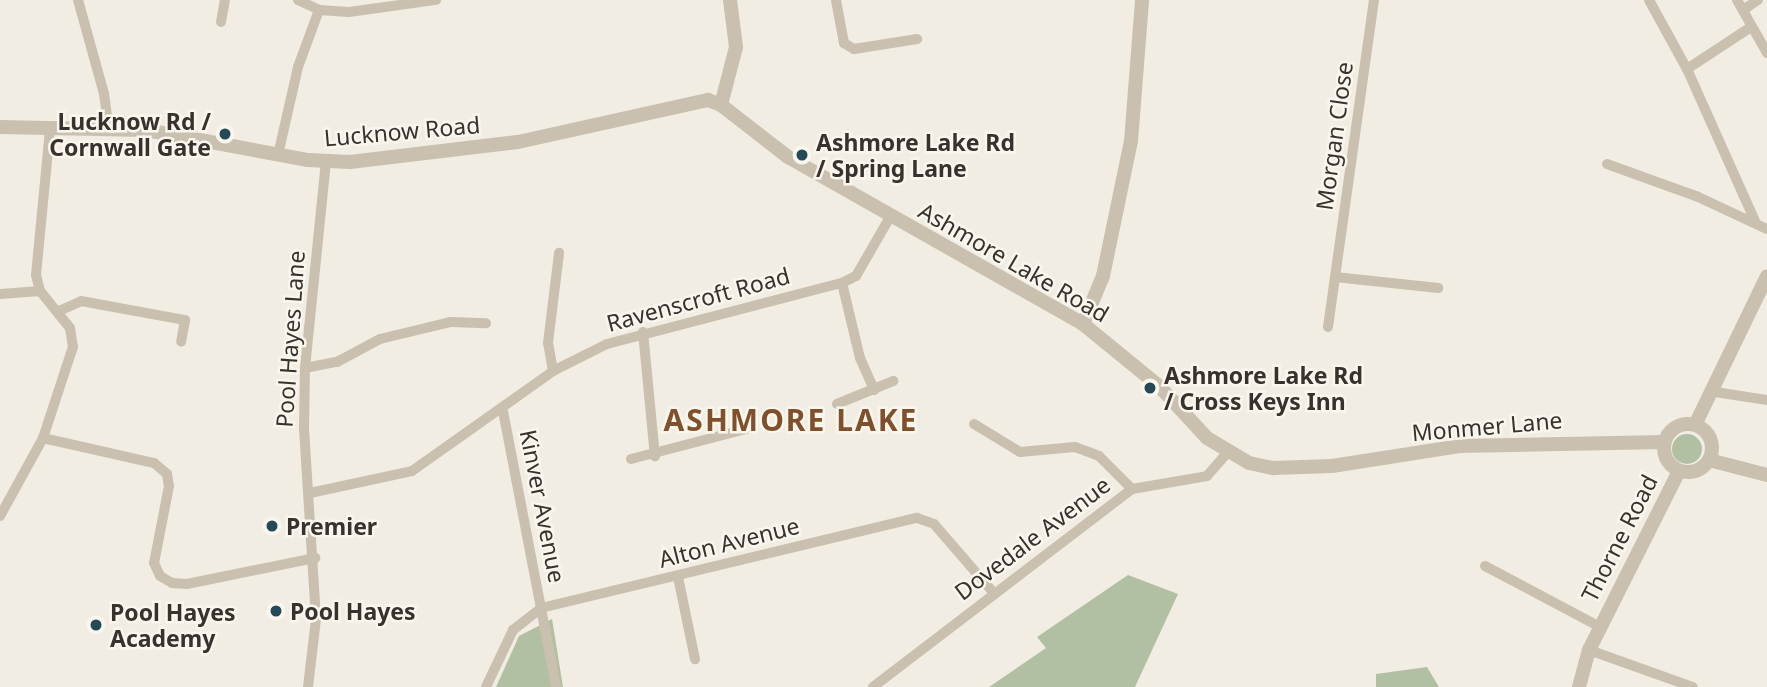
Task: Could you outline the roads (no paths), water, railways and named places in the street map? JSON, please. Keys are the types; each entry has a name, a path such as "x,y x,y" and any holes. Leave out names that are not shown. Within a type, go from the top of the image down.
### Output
{"street":[{"path":"78,0 104,94 109,128"},
{"path":"220,22 225,0"},
{"path":"298,0 319,10 349,12 436,0"},
{"path":"721,105 736,47 730,0"},
{"path":"836,0 844,43 854,48 918,39"},
{"path":"1083,324 1103,276 1131,141 1142,0"},
{"name":"Morgan Close","path":"1328,327 1374,0"},
{"path":"1649,0 1687,69 1755,221"},
{"path":"1737,0 1767,53"},
{"path":"1744,10 1758,0"},
{"path":"278,155 298,67 319,10"},
{"path":"1687,69 1751,27"},
{"name":"Lucknow Road","path":"0,127 146,130 326,162 438,153 518,142 694,102 721,105"},
{"name":"Ashmore Lake Road","path":"721,105 788,157 1083,324 1139,369 1227,453 1273,468"},
{"path":"0,516 43,438 73,347 74,337 59,311 40,291 36,275 50,129"},
{"name":"Pool Hayes Lane","path":"308,687 316,619 315,558 304,430 305,369 326,162"},
{"path":"1607,164 1755,221 1767,229"},
{"path":"874,390 859,358 842,283 856,276 890,217"},
{"path":"553,372 548,343 558,254"},
{"path":"1695,425 1715,392 1767,276"},
{"path":"1335,277 1438,288"},
{"name":"Ravenscroft Road","path":"310,493 412,471 503,411 553,372 607,344 643,332 842,283"},
{"path":"0,294 40,291"},
{"path":"59,311 81,301 185,320 181,342"},
{"path":"305,369 337,362 380,339 451,323 485,323"},
{"path":"643,332 655,456"},
{"path":"837,404 893,382"},
{"path":"1715,392 1767,401"},
{"name":"Kinver Avenue","path":"503,411 556,687"},
{"path":"974,424 1020,452 1075,447 1099,456 1132,489"},
{"path":"1695,425 1710,438 1709,460 1697,471 1679,471 1668,462 1664,442 1676,427 1695,425"},
{"path":"631,459 655,456 698,439 750,428"},
{"path":"43,438 154,463 167,474 170,486 154,563 160,576 172,583 187,584 315,558"},
{"name":"Monmer Lane","path":"1273,468 1332,466 1459,446 1664,442"},
{"name":"Dovedale Avenue","path":"873,687 993,592 1132,489 1207,476 1227,453"},
{"path":"1709,460 1767,474"},
{"name":"Thorne Road","path":"1579,687 1589,650 1600,626 1679,471"},
{"name":"Alton Avenue","path":"486,687 513,630 541,608 918,518 934,524 993,592"},
{"name":"Thorne Road","path":"1485,566 1600,626"},
{"path":"678,577 695,659"},
{"path":"1589,650 1693,687"}],"place":[{"name":"Lucknow Rd / Cornwall Gate","path":"225,134"},
{"name":"Ashmore Lake Rd / Spring Lane","path":"802,155"},
{"name":"Ashmore Lake Rd / Cross Keys Inn","path":"1150,388"},
{"name":"Premier","path":"272,526"},
{"name":"Pool Hayes","path":"276,611"},
{"name":"Pool Hayes Academy","path":"96,625"}],"district":[{"name":"ASHMORE LAKE","path":"791,420"}]}
